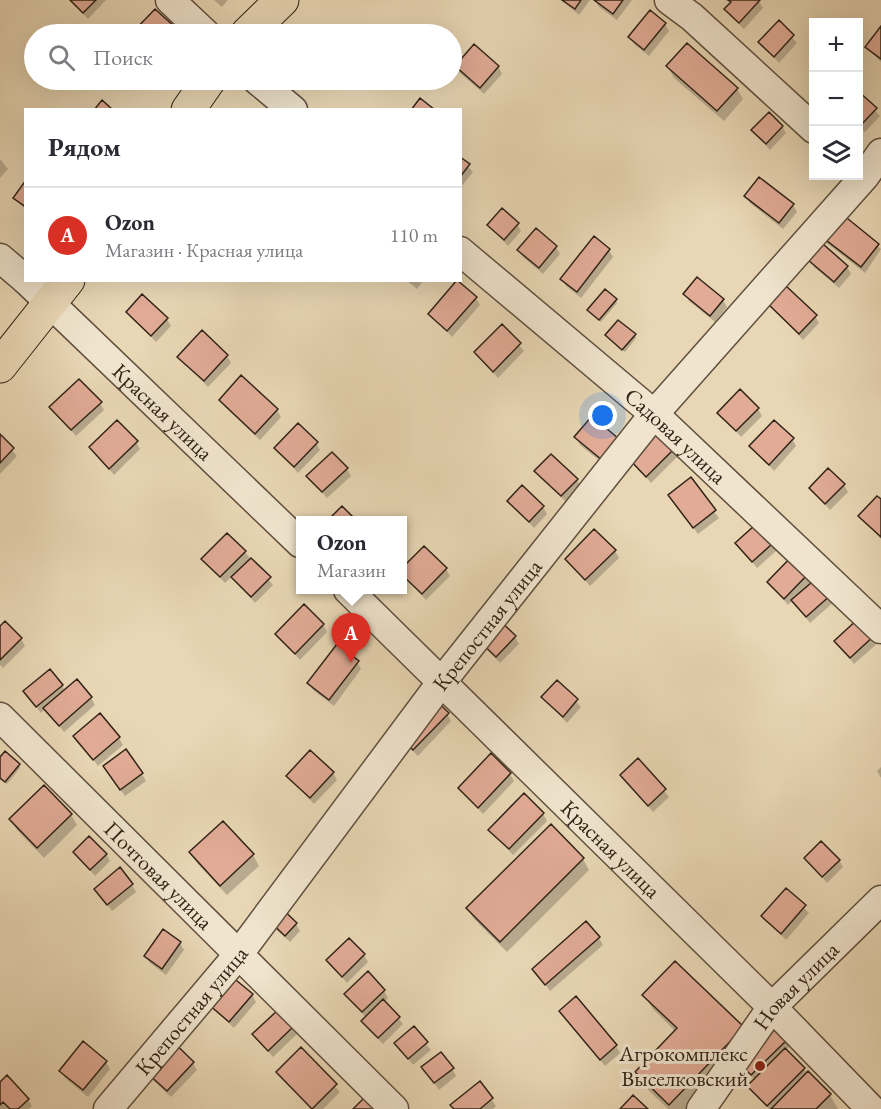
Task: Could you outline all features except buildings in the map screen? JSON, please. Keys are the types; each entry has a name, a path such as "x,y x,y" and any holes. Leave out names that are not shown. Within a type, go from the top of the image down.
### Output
{"main road":[{"path":"257,24 282,0"},
{"path":"189,108 202,90"},
{"path":"0,366 60,292"}],"street":[{"path":"170,0 195,24"},
{"path":"669,0 693,17 810,126"},
{"path":"269,90 291,108"},
{"name":"Крепостная улица","path":"108,1109 238,955 442,680 654,414 868,178 881,153"},
{"name":"Садовая улица","path":"462,253 654,414 881,629"},
{"name":"Красная улица","path":"0,258 24,278"},
{"name":"Красная улица","path":"32,282 60,292 296,539"},
{"name":"Красная улица","path":"352,594 772,1006 872,1109"},
{"name":"Почтовая улица","path":"0,717 393,1109"},
{"name":"Новая улица","path":"701,1109 772,1006 881,900"}],"place":[{"name":"Ozon","path":"351,663"},
{"name":"Агрокомплекс Выселковский","path":"760,1066"}]}
